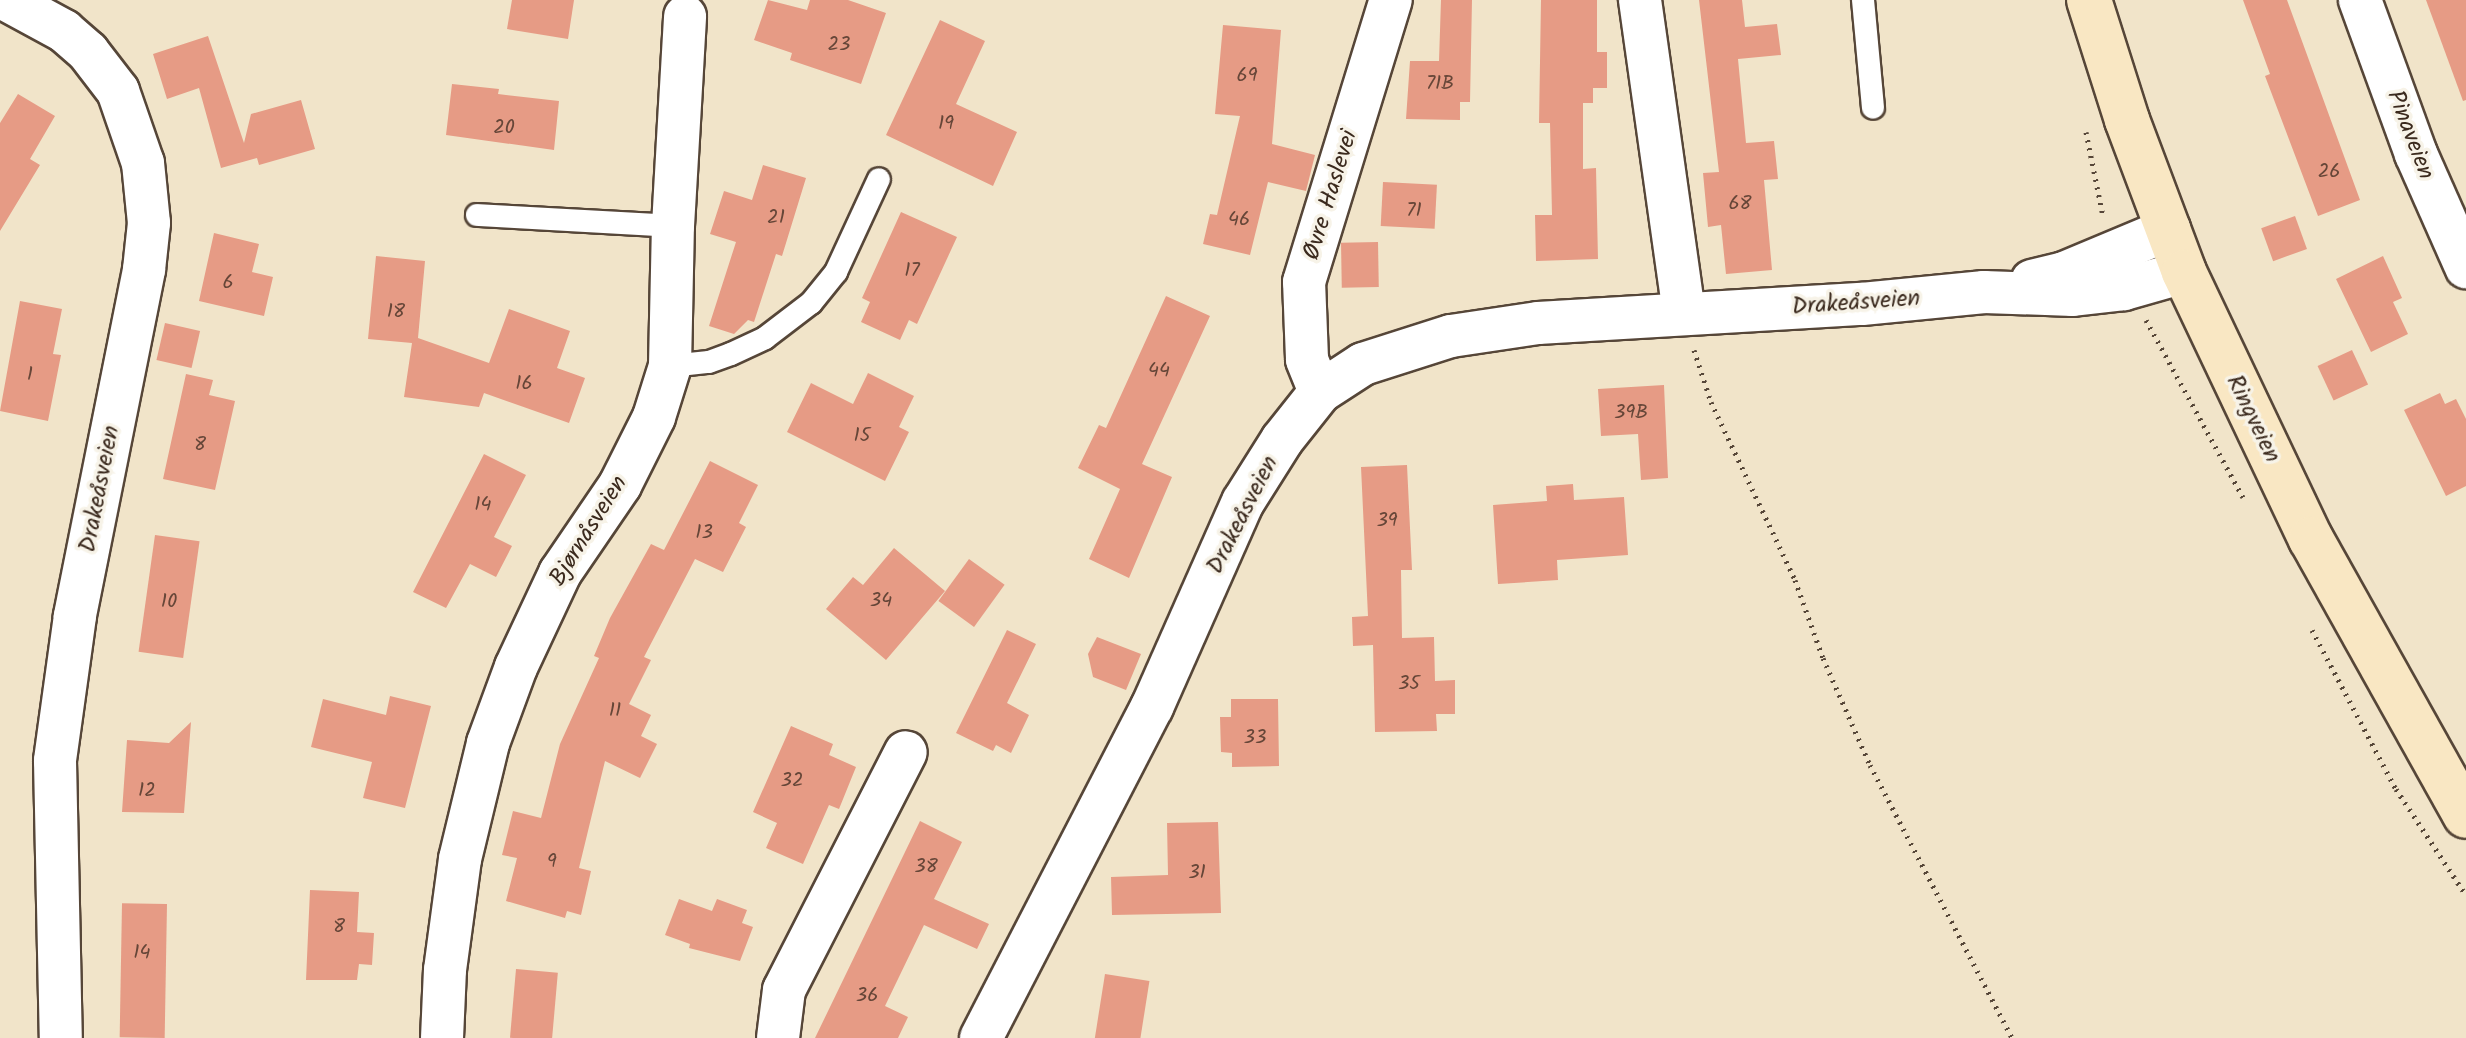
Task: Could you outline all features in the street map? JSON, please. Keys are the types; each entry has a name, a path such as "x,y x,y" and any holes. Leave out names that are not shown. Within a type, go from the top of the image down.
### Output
{"main road":[{"name":"Ringveien","path":"2089,0 2127,120 2184,272 2311,539 2466,816"}],"street":[{"name":"Drakeåsveien","path":"7,0 64,31 88,52 118,91 143,163 149,223 144,270 75,616 55,761 61,1038"},
{"name":"Øvre Haslevei","path":"1320,392 1307,359 1304,282 1391,0"},
{"path":"1640,0 1684,313"},
{"name":"Pinaveien","path":"2360,0 2416,154 2466,267"},
{"name":"Bjørnåsveien","path":"442,1038 445,970 460,859 488,743 516,667 560,573 620,485 654,417 670,366 673,226 690,8"},
{"name":"Drakeåsveien","path":"1984,292 2064,273 2169,229"},
{"name":"Drakeåsveien","path":"981,1038 1152,707 1243,502 1282,440 1320,392 1363,364 1451,336 1538,323 1862,304 1984,292 2073,295 2124,289 2184,272"},
{"path":"778,1038 784,990 906,752"}],"lane":[{"path":"1863,0 1873,108"},
{"path":"670,366 709,362 731,354 765,338 811,303 836,272 879,179"},
{"path":"477,215 673,226"}],"path":[{"path":"2083,121 2106,229"},
{"path":"1684,313 1711,402 1795,580 1823,658 1854,729 2012,1038"}],"building":[{"path":"512,0 574,0 568,39 507,29"},
{"path":"768,0 807,10 810,0 848,0 886,13 861,84 790,60 792,53 754,40"},
{"path":"1441,0 1472,0 1470,102 1460,102 1460,120 1406,119 1410,61 1439,61"},
{"path":"1541,0 1597,0 1597,52 1607,52 1607,88 1593,88 1593,103 1583,103 1583,169 1596,168 1598,259 1536,261 1535,215 1552,215 1550,123 1539,123"},
{"path":"1699,0 1742,0 1745,27 1777,24 1781,55 1738,59 1746,143 1774,141 1778,179 1764,180 1772,270 1726,274 1721,225 1708,227 1703,173 1719,172"},
{"path":"2243,0 2287,0 2360,200 2318,216 2265,76 2270,74"},
{"path":"2426,0 2466,0 2466,100 2463,101"},
{"path":"940,20 985,41 956,104 1017,132 993,186 886,135"},
{"path":"1223,25 1281,30 1272,144 1315,155 1306,191 1268,182 1250,255 1203,244 1210,214 1217,215 1240,116 1215,114"},
{"path":"208,36 244,143 251,114 301,100 315,149 259,165 257,158 221,168 199,88 167,99 153,54"},
{"path":"452,84 499,89 498,94 559,101 554,150 446,135"},
{"path":"18,94 55,116 30,159 40,165 0,231 0,123"},
{"path":"763,165 806,178 782,256 776,254 754,322 748,320 734,334 709,326 736,242 710,234 724,191 752,200"},
{"path":"1383,182 1437,185 1435,229 1381,226"},
{"path":"901,212 957,237 917,324 909,320 900,340 861,322 870,302 862,298"},
{"path":"2295,216 2307,249 2273,261 2261,228"},
{"path":"214,233 259,244 252,272 273,277 264,316 199,301"},
{"path":"1378,242 1379,287 1342,288 1341,243"},
{"path":"376,256 425,261 418,338 489,363 509,309 570,331 557,368 585,378 569,423 484,393 479,407 404,397 412,343 368,339"},
{"path":"2383,256 2402,298 2393,302 2408,334 2371,352 2336,279"},
{"path":"1166,296 1210,316 1142,464 1172,477 1129,578 1089,559 1120,489 1078,468 1099,425 1106,428"},
{"path":"20,301 62,309 53,354 61,355 48,421 0,411"},
{"path":"165,323 200,331 192,368 156,360"},
{"path":"2352,350 2368,384 2334,400 2318,366"},
{"path":"868,373 914,396 899,427 909,432 885,481 787,432 811,383 853,404"},
{"path":"186,374 213,380 209,395 235,401 215,490 163,479"},
{"path":"1664,385 1668,478 1641,480 1638,434 1601,436 1598,389"},
{"path":"2440,393 2445,404 2456,399 2466,419 2466,486 2446,496 2404,410"},
{"path":"484,454 526,475 494,537 512,546 496,577 470,564 446,608 413,592"},
{"path":"710,461 758,485 739,523 746,527 723,572 695,559 644,657 651,660 629,704 651,715 641,736 657,744 640,778 605,761 579,868 591,871 581,915 567,911 565,918 506,901 517,858 502,855 513,811 541,818 560,744 599,658 594,656 610,618 651,544 664,550"},
{"path":"1407,465 1412,570 1401,570 1402,638 1434,637 1435,681 1455,680 1455,714 1436,714 1437,731 1375,732 1373,645 1353,646 1352,617 1368,616 1361,467"},
{"path":"1573,484 1574,500 1624,497 1628,555 1557,560 1558,580 1498,584 1493,505 1547,501 1546,486"},
{"path":"155,535 200,541 183,658 139,652"},
{"path":"894,548 945,591 886,660 826,609 853,577 863,585"},
{"path":"969,559 1005,585 974,627 938,601"},
{"path":"1007,630 1036,644 1007,703 1029,715 1011,753 996,745 993,751 956,733"},
{"path":"1097,637 1141,654 1126,690 1093,677 1088,654"},
{"path":"390,696 431,706 405,808 363,798 372,762 311,747 323,699 386,715"},
{"path":"1231,699 1278,699 1279,766 1232,767 1232,753 1221,752 1220,717 1231,717"},
{"path":"191,722 184,813 122,812 127,740 169,743"},
{"path":"791,726 833,744 829,755 856,767 839,809 829,805 803,864 766,848 777,823 753,812"},
{"path":"920,821 962,842 934,899 989,924 977,949 924,925 885,1006 908,1017 898,1038 815,1038"},
{"path":"1218,822 1221,913 1112,915 1111,877 1168,875 1167,823"},
{"path":"310,890 359,892 357,932 374,933 372,965 359,964 357,980 306,980"},
{"path":"679,899 712,911 717,899 747,910 742,923 753,927 740,961 689,948 690,944 665,935"},
{"path":"122,903 167,904 165,1038 120,1037"},
{"path":"516,969 558,973 552,1038 510,1038"},
{"path":"1105,974 1149,981 1140,1038 1095,1038"}]}
